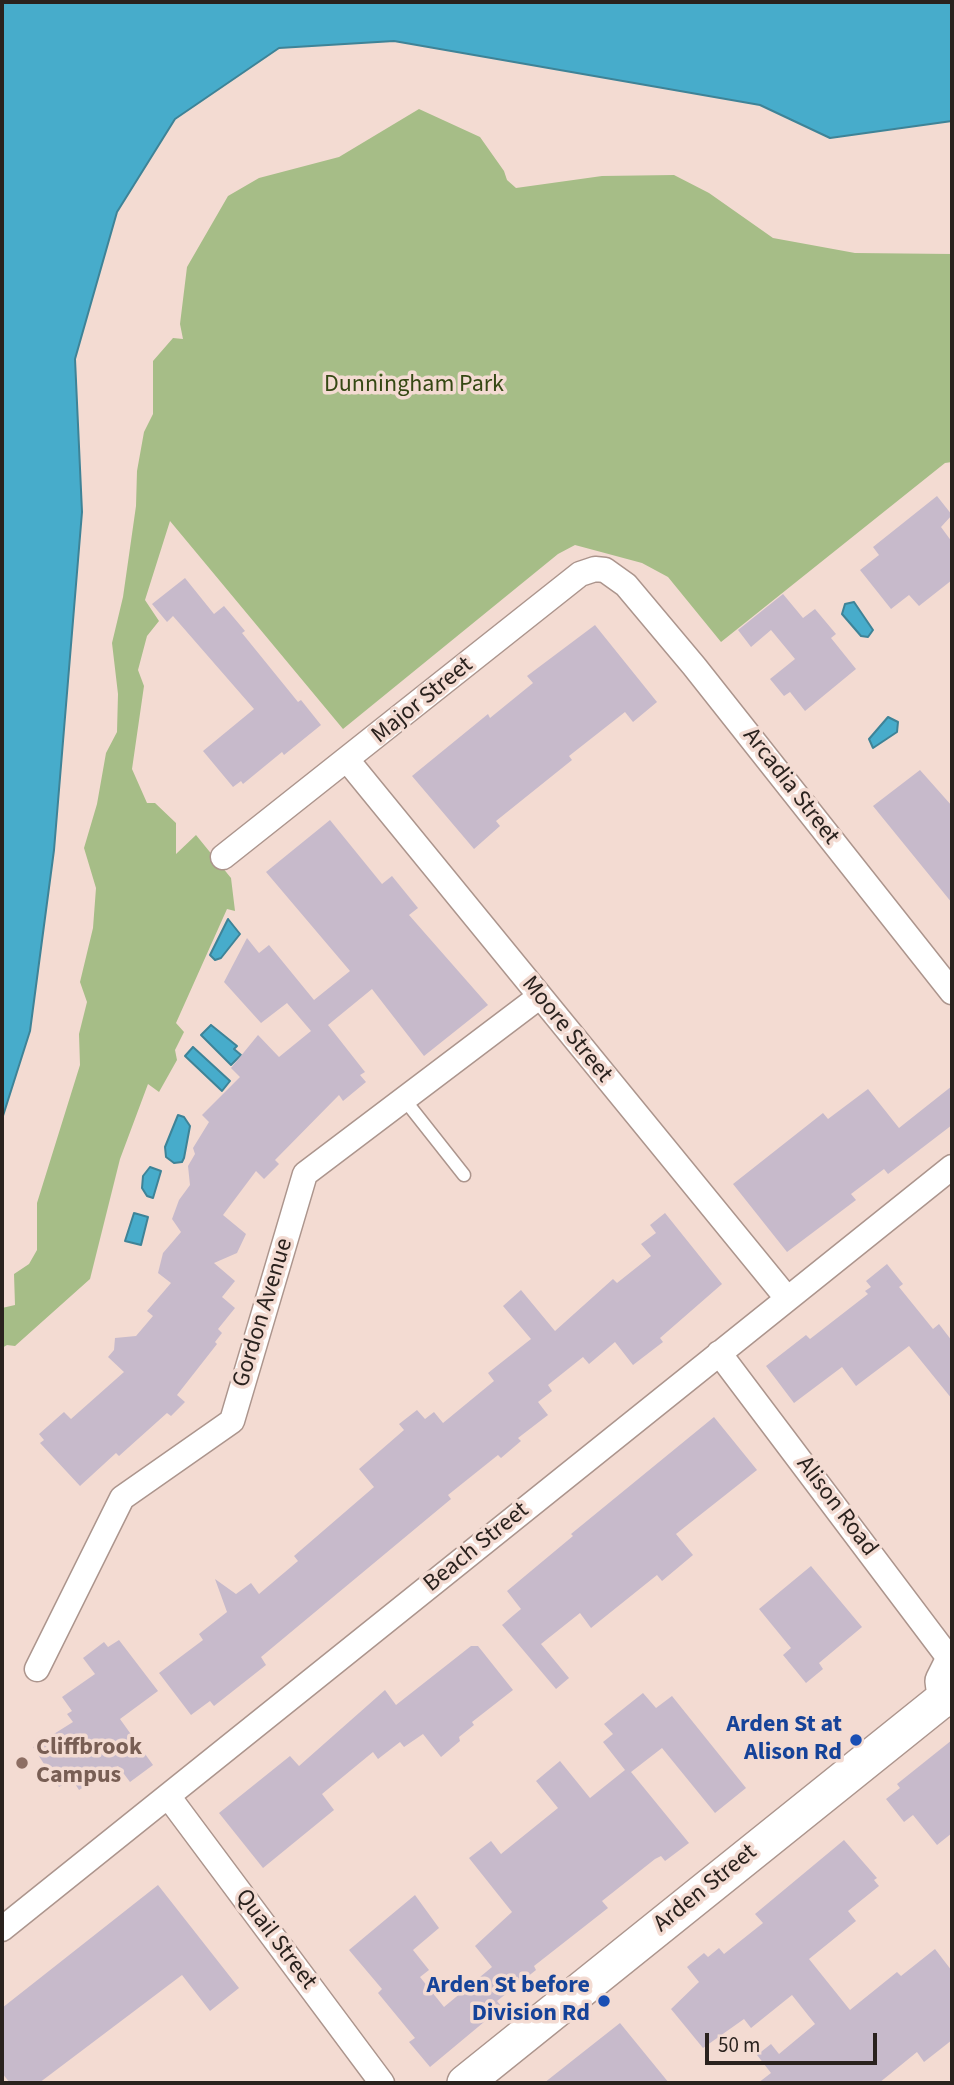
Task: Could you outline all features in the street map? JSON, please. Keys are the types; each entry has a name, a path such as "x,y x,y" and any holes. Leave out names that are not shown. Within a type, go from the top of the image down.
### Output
{"main road":[{"name":"Arden Street","path":"465,2083 951,1680"}],"street":[{"name":"Major Street","path":"223,857 348,761 580,574 595,569 605,570 626,585"},
{"name":"Arcadia Street","path":"626,585 952,992"},
{"name":"Moore Street","path":"348,761 786,1297"},
{"name":"Gordon Avenue","path":"37,1669 122,1498 232,1420 305,1174 539,997"},
{"name":"Beach Street","path":"2,1929 786,1297 952,1167"},
{"name":"Alison Road","path":"719,1353 951,1680"},
{"name":"Quail Street","path":"168,1796 382,2083"}],"lane":[{"path":"404,1099 464,1175"}],"green space":[{"name":"Dunningham Park","path":"419,109 480,137 504,171 507,180 516,188 602,176 674,175 709,193 773,238 855,253 952,254 952,462 945,463 721,642 668,577 642,563 575,545 558,554 343,729 170,521 145,600 159,621 147,636 138,670 144,686 132,769 147,803 155,803 176,823 176,854 196,835 231,878 235,911 227,909 176,1023 184,1032 175,1050 177,1060 159,1092 148,1084 120,1159 90,1279 15,1346 7,1345 2,1348 2,1308 15,1305 14,1274 29,1264 37,1250 37,1203 80,1065 79,1034 87,1002 80,982 93,928 96,888 84,848 97,804 106,753 117,732 118,694 112,643 123,597 136,506 137,471 144,432 153,414 153,361 173,338 183,339 180,324 187,267 228,196 259,178 339,157"}],"water":[{"path":"2,2 952,2 952,121 830,138 760,105 394,41 279,48 175,119 117,212 75,359 82,512 54,850 30,1031 2,1119"},
{"path":"854,602 873,630 868,637 861,636 842,614 845,604"},
{"path":"888,717 898,722 897,732 873,748 869,739"},
{"path":"228,919 240,934 221,958 215,960 210,955"},
{"path":"211,1025 237,1046 234,1049 241,1055 231,1065 201,1035"},
{"path":"193,1047 230,1081 222,1091 185,1056"},
{"path":"178,1115 184,1117 190,1126 184,1158 182,1162 174,1163 166,1157 165,1147"},
{"path":"150,1167 161,1171 153,1198 147,1196 142,1188 143,1176"},
{"path":"134,1213 148,1217 141,1245 125,1241"}],"building":[{"path":"937,496 952,515 941,527 952,542 952,580 919,606 909,595 891,609 860,570 879,555 873,547"},
{"path":"185,578 214,614 224,606 245,631 242,633 298,702 301,700 321,725 243,784 241,781 233,787 203,751 254,709 173,616 167,622 152,604"},
{"path":"783,594 803,618 815,609 836,634 831,638 856,669 805,711 790,692 784,696 770,679 795,659 771,630 751,647 738,630"},
{"path":"595,625 657,702 633,722 625,712 569,756 572,760 496,821 500,826 474,849 412,776 488,714 490,718 533,683 527,676"},
{"path":"920,770 952,806 952,903 873,806"},
{"path":"330,820 382,884 392,876 418,908 409,915 488,1005 424,1056 372,989 328,1025 365,1072 360,1075 366,1082 343,1101 339,1095 275,1160 279,1164 264,1179 256,1171 223,1215 246,1234 237,1253 214,1263 235,1281 222,1297 235,1308 218,1329 222,1333 215,1342 217,1344 177,1395 185,1402 171,1416 167,1413 119,1456 116,1453 80,1486 40,1443 44,1440 39,1434 64,1412 71,1419 124,1372 108,1357 114,1350 115,1338 136,1336 153,1316 147,1311 171,1283 158,1273 163,1253 181,1232 172,1219 179,1200 190,1185 188,1166 195,1154 193,1148 209,1122 202,1115 240,1077 231,1068 258,1035 279,1057 311,1031 287,1003 261,1023 224,982 247,938 259,953 269,945 314,1000 350,971 266,872"},
{"path":"952,1086 952,1125 888,1174 884,1169 851,1194 856,1200 787,1252 733,1184 823,1113 828,1119 868,1089 899,1128"},
{"path":"665,1213 722,1284 660,1338 663,1342 633,1365 615,1342 589,1364 583,1357 548,1385 552,1391 538,1402 548,1415 518,1438 521,1441 501,1458 498,1455 448,1495 451,1499 261,1657 266,1665 214,1706 210,1701 191,1715 159,1673 203,1640 199,1634 227,1612 215,1579 236,1594 251,1583 259,1594 298,1561 294,1556 374,1487 359,1469 404,1430 399,1424 417,1410 425,1419 434,1412 443,1423 494,1381 488,1373 531,1339 503,1306 521,1290 555,1331 613,1279 617,1283 651,1256 641,1244 656,1233 650,1225"},
{"path":"887,1264 903,1284 899,1287 933,1329 939,1324 952,1341 952,1399 909,1346 856,1386 842,1367 794,1403 766,1366 806,1335 810,1339 868,1294 865,1291 871,1287 866,1281"},
{"path":"714,1417 757,1470 676,1534 693,1555 662,1581 657,1575 591,1628 580,1613 541,1644 569,1678 556,1689 502,1625 521,1609 507,1591 573,1536 571,1534"},
{"path":"811,1566 862,1627 819,1663 823,1669 806,1683 783,1655 791,1648 759,1609"},
{"path":"119,1640 158,1691 120,1719 153,1765 130,1782 118,1766 79,1790 72,1779 59,1787 33,1747 73,1722 67,1714 72,1711 62,1697 95,1674 83,1658 104,1642 108,1647"},
{"path":"471,1646 478,1646 513,1690 472,1722 474,1725 459,1737 460,1741 441,1757 423,1734 404,1747 400,1742 378,1759 373,1752 322,1794 334,1810 263,1868 219,1813 290,1756 299,1766 385,1690 396,1705"},
{"path":"643,1693 656,1708 672,1696 746,1788 715,1813 662,1748 631,1772 689,1843 665,1861 661,1856 655,1859 602,1901 608,1908 534,1966 536,1970 497,2001 502,2007 430,2067 409,2042 415,2038 378,1993 382,1989 349,1950 415,1895 439,1928 413,1950 429,1970 420,1977 444,2007 492,1967 475,1946 512,1912 469,1858 491,1841 501,1854 558,1808 536,1781 560,1761 590,1798 625,1770 603,1742 613,1734 604,1724"},
{"path":"952,1740 952,1833 937,1845 913,1815 904,1822 886,1799 900,1788 897,1784"},
{"path":"844,1840 877,1878 874,1880 879,1886 848,1911 856,1921 809,1959 850,2010 897,1972 901,1976 935,1949 952,1971 952,2040 924,2062 917,2052 879,2083 758,2083 771,2073 757,2055 771,2044 779,2054 815,2024 792,1995 751,2028 744,2019 703,2048 671,2009 699,1982 687,1967 704,1953 708,1957 719,1948 724,1954 763,1923 755,1914"},
{"path":"158,1885 239,1988 210,2011 182,1975 39,2083 10,2083 2,2073 2,2008"},
{"path":"620,2023 669,2083 544,2083 587,2049"}],"place":[{"name":"Arden St at Alison Rd","path":"856,1740"},
{"name":"Cliffbrook Campus","path":"22,1763"},
{"name":"Arden St before Division Rd","path":"604,2001"}]}
